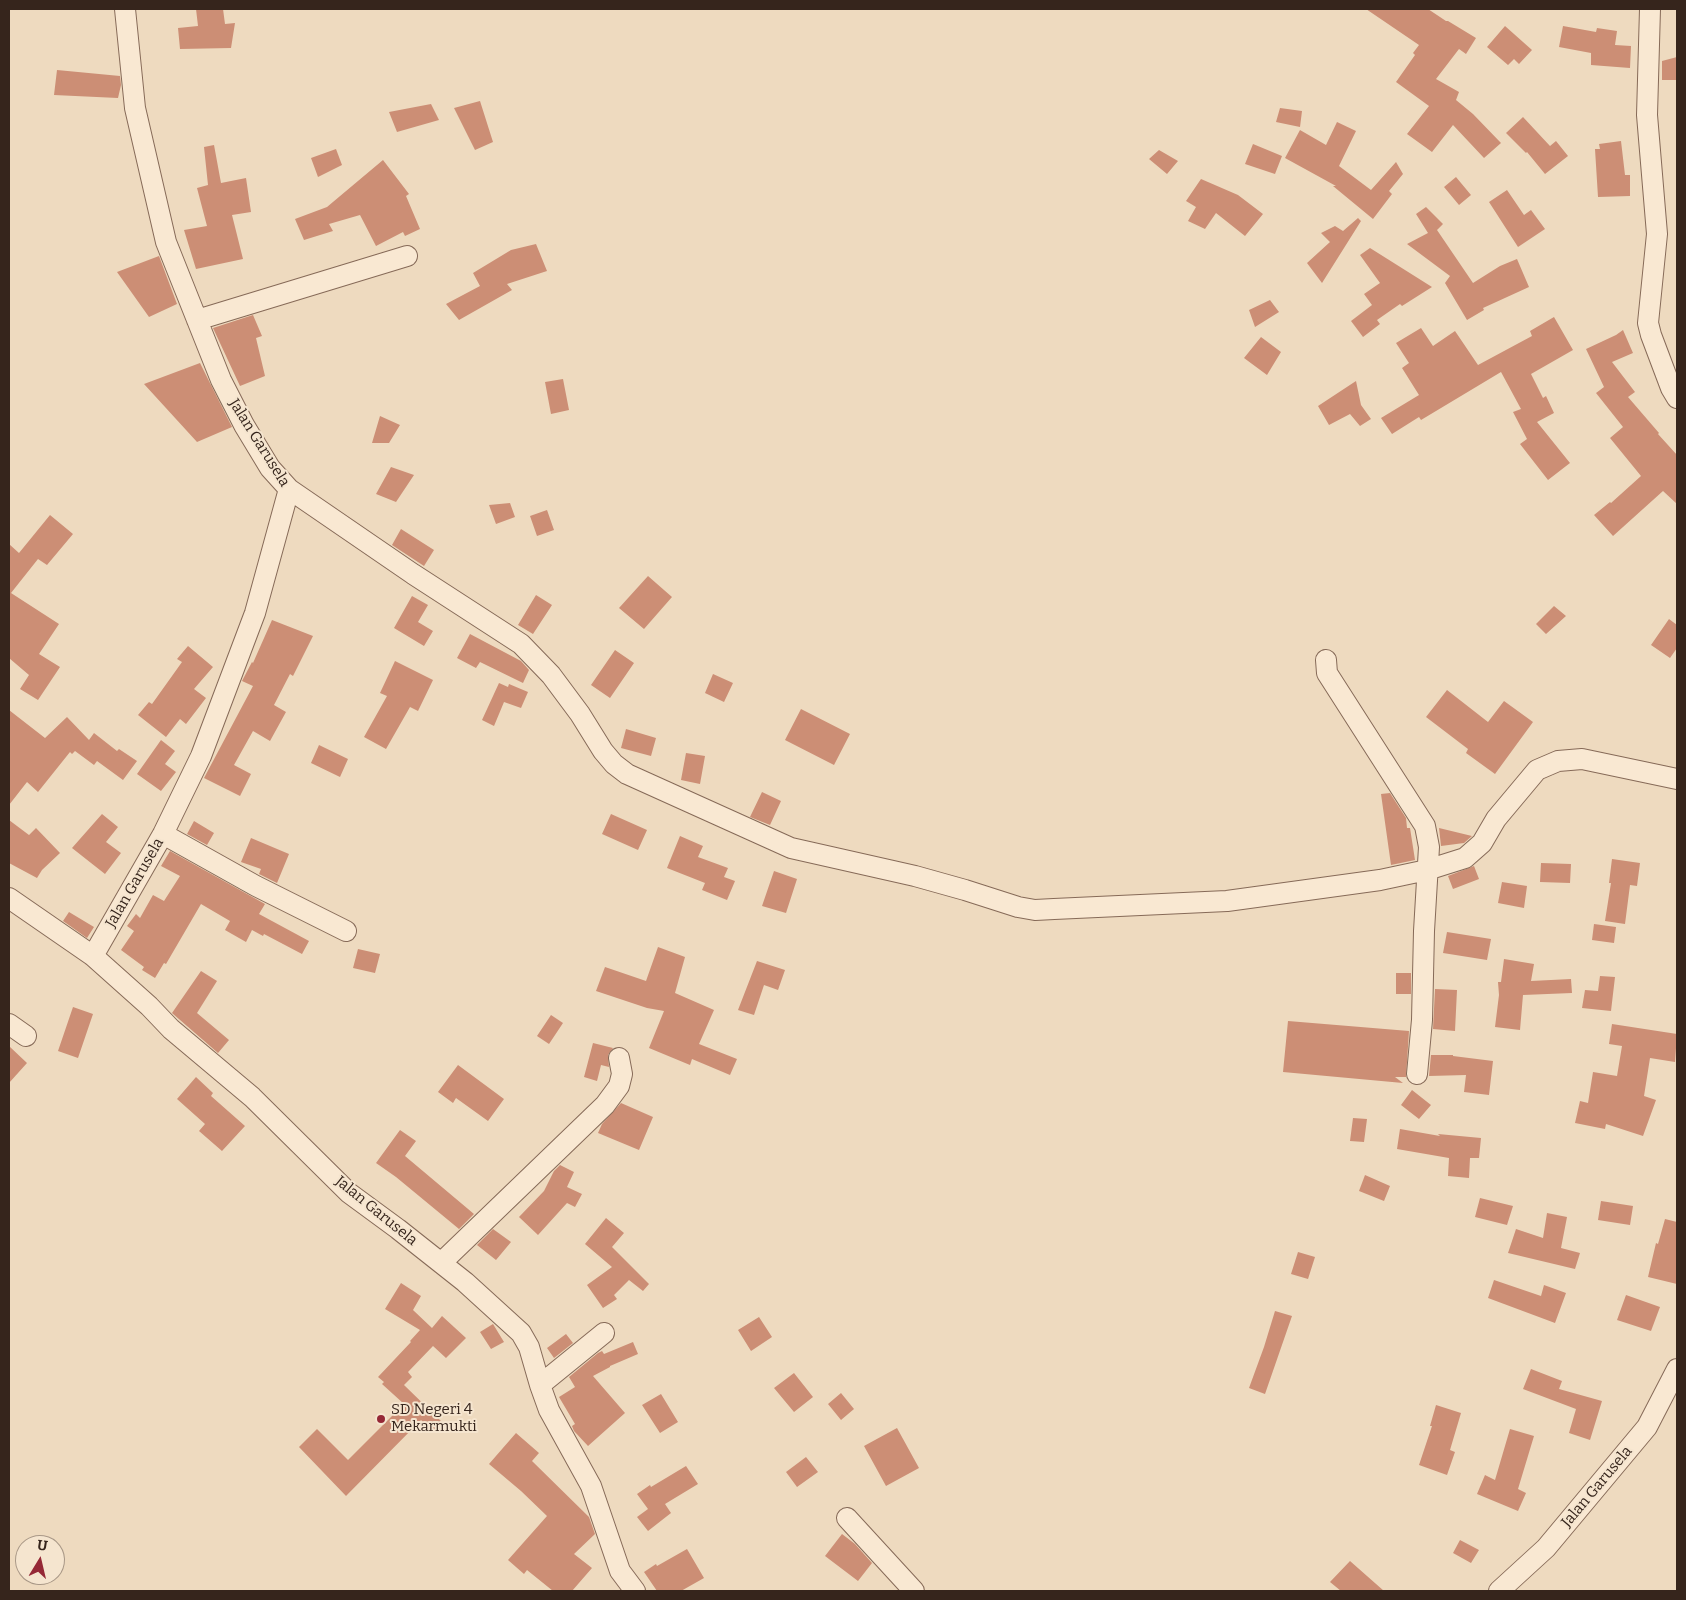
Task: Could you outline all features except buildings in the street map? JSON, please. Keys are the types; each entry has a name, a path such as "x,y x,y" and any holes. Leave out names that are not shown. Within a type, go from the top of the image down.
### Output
{"street":[{"name":"Jalan Garusela","path":"125,9 135,108 166,242 221,380 244,425 270,468 289,489 255,613 201,756 163,834 94,956 149,1006 171,1029 252,1097 349,1193 465,1282 521,1333 529,1347 549,1410 591,1486 620,1571 635,1591"},
{"path":"1650,9 1647,115 1657,234 1648,324 1650,334 1675,390"},
{"path":"197,320 407,256"},
{"path":"289,489 413,574 521,644 551,675 580,714 603,751 614,764 627,774 791,848 915,876 1018,907 1035,910 1227,901 1380,880 1427,870 1465,858 1482,843 1496,819 1537,770 1558,761 1582,759 1677,779"},
{"path":"1326,660 1327,672 1426,826 1429,847 1422,1020 1417,1074"},
{"path":"163,834 256,886 346,931"},
{"path":"9,898 94,956"},
{"path":"9,1024 26,1036"},
{"path":"441,1263 605,1105 619,1086 622,1074 619,1058"},
{"path":"540,1385 604,1333"},
{"name":"Jalan Garusela","path":"1499,1591 1546,1548 1647,1427 1677,1369"},
{"path":"846,1518 914,1591"}],"place":[{"name":"SD Negeri 4 Mekarmukti","path":"381,1419"}]}
